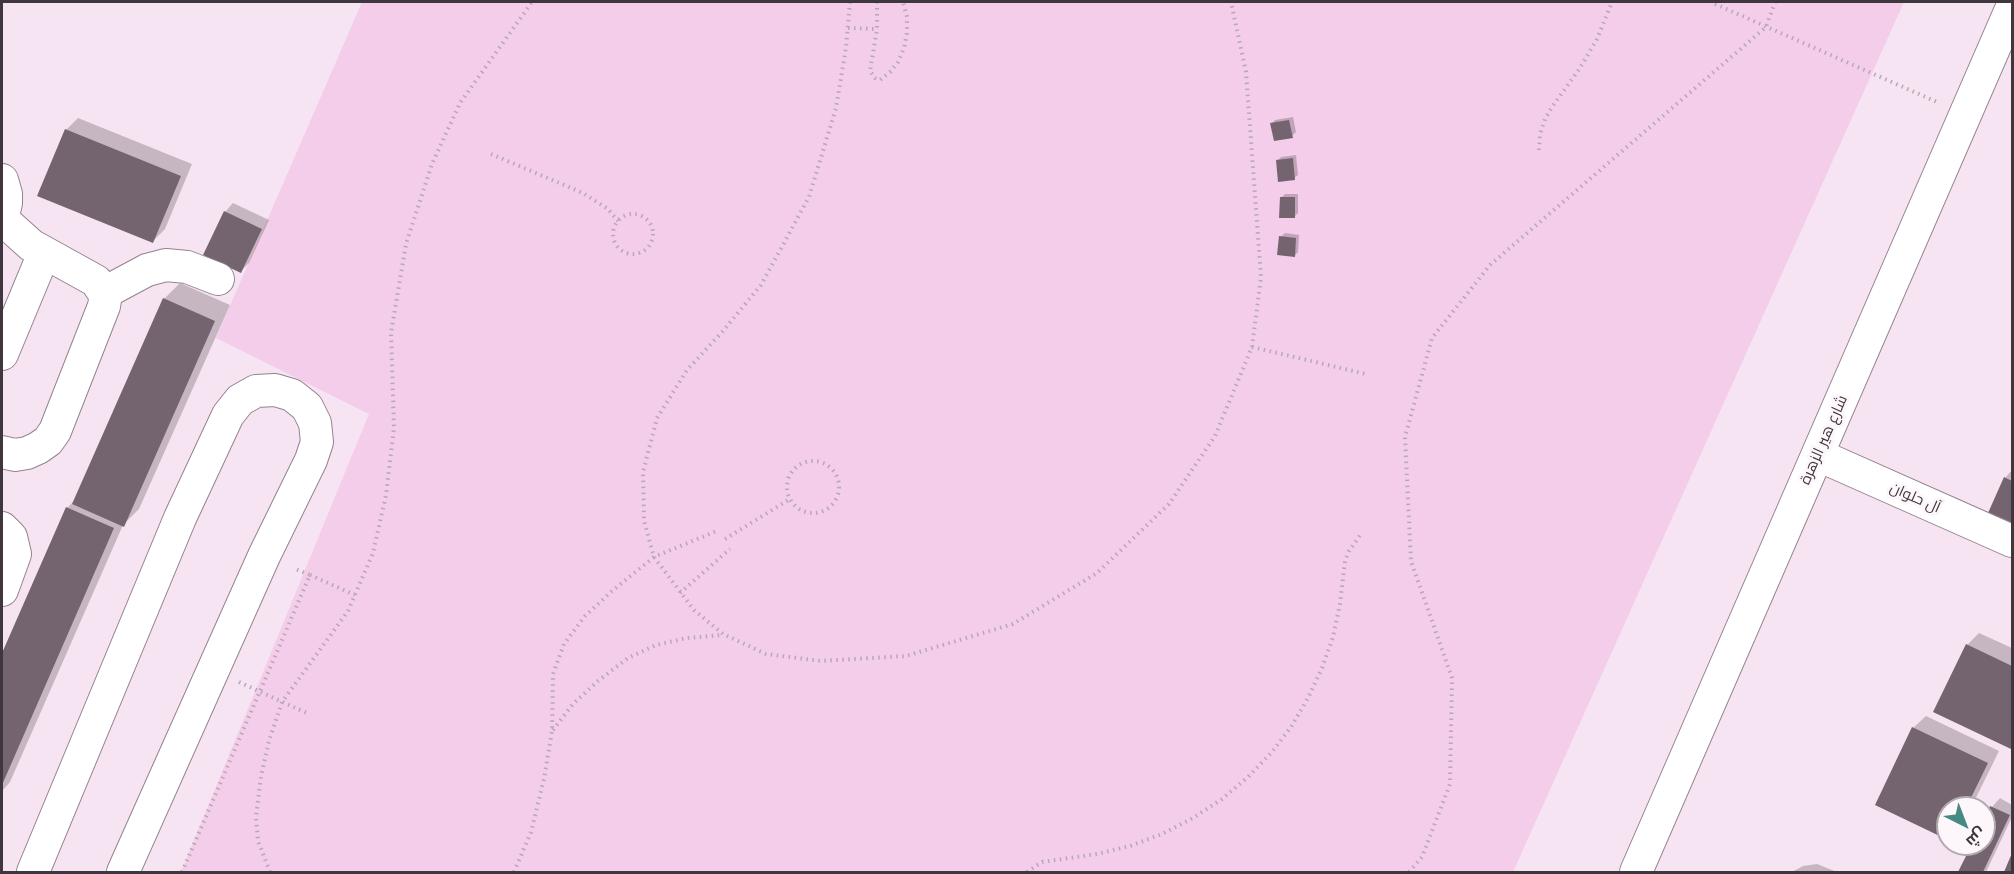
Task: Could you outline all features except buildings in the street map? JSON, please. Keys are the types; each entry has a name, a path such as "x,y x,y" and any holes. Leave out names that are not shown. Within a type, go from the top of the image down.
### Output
{"street":[{"name":"شارع هير الزهرة","path":"1636,873 1966,115 2010,21"},
{"path":"2,205 17,234 44,253 96,281 104,293 104,306 55,431 48,441 27,453 15,455 2,452"},
{"path":"2,354 44,253"},
{"path":"104,293 147,270 166,265 187,267 218,279"},
{"path":"33,873 180,518 228,415 240,400 256,392 275,390 292,395 307,407 315,423 317,442 311,460 264,556 123,873"},
{"name":"آل حلوان","path":"1818,456 2013,541"},
{"path":"2,528 11,537 15,554 2,590"}],"path":[{"path":"270,873 258,841 256,817 261,776 269,741 282,702 348,611 373,553 386,495 394,428 391,333 406,244 432,164 460,103 532,2"},
{"path":"850,2 836,108 809,197 761,285 687,370 657,418 643,472 644,521 654,557 694,610 723,634 766,654 821,661 906,656 1013,624 1097,573 1169,504 1215,436 1252,347 1261,277 1246,72 1232,2"},
{"path":"878,2 877,29 870,71 875,78 880,80 885,78 894,67 904,48 907,17 903,2"},
{"path":"1539,150 1540,134 1545,119 1597,39 1612,2"},
{"path":"1409,873 1422,857 1450,784 1452,678 1411,561 1405,437 1432,338 1490,265 1767,27 1775,2"},
{"path":"1715,4 1966,115"},
{"path":"848,28 877,29"},
{"path":"491,154 583,192 608,209 618,221"},
{"path":"634,213 643,215 654,229 649,247 633,254 624,252 613,238 618,221 625,215 634,213"},
{"path":"1252,347 1366,374"},
{"path":"811,460 821,461 837,474 840,484 839,494 834,504 826,510 816,513 805,512 790,500 787,489 788,479 801,463 811,460"},
{"path":"725,539 790,500"},
{"path":"514,873 531,832 544,779 552,731 553,674 564,644 592,610 654,557 719,530"},
{"path":"1027,873 1042,862 1097,854 1130,846 1162,834 1222,800 1248,777 1291,727 1313,688 1333,637 1345,561 1361,534"},
{"path":"680,593 730,549"},
{"path":"264,556 355,595"},
{"path":"182,873 310,575"},
{"path":"552,731 573,704 628,658 656,645 687,638 723,634"},
{"path":"213,671 309,714"}],"shaded area":[{"path":"362,2 1904,2 1513,872 181,872 369,414 216,338"}]}
